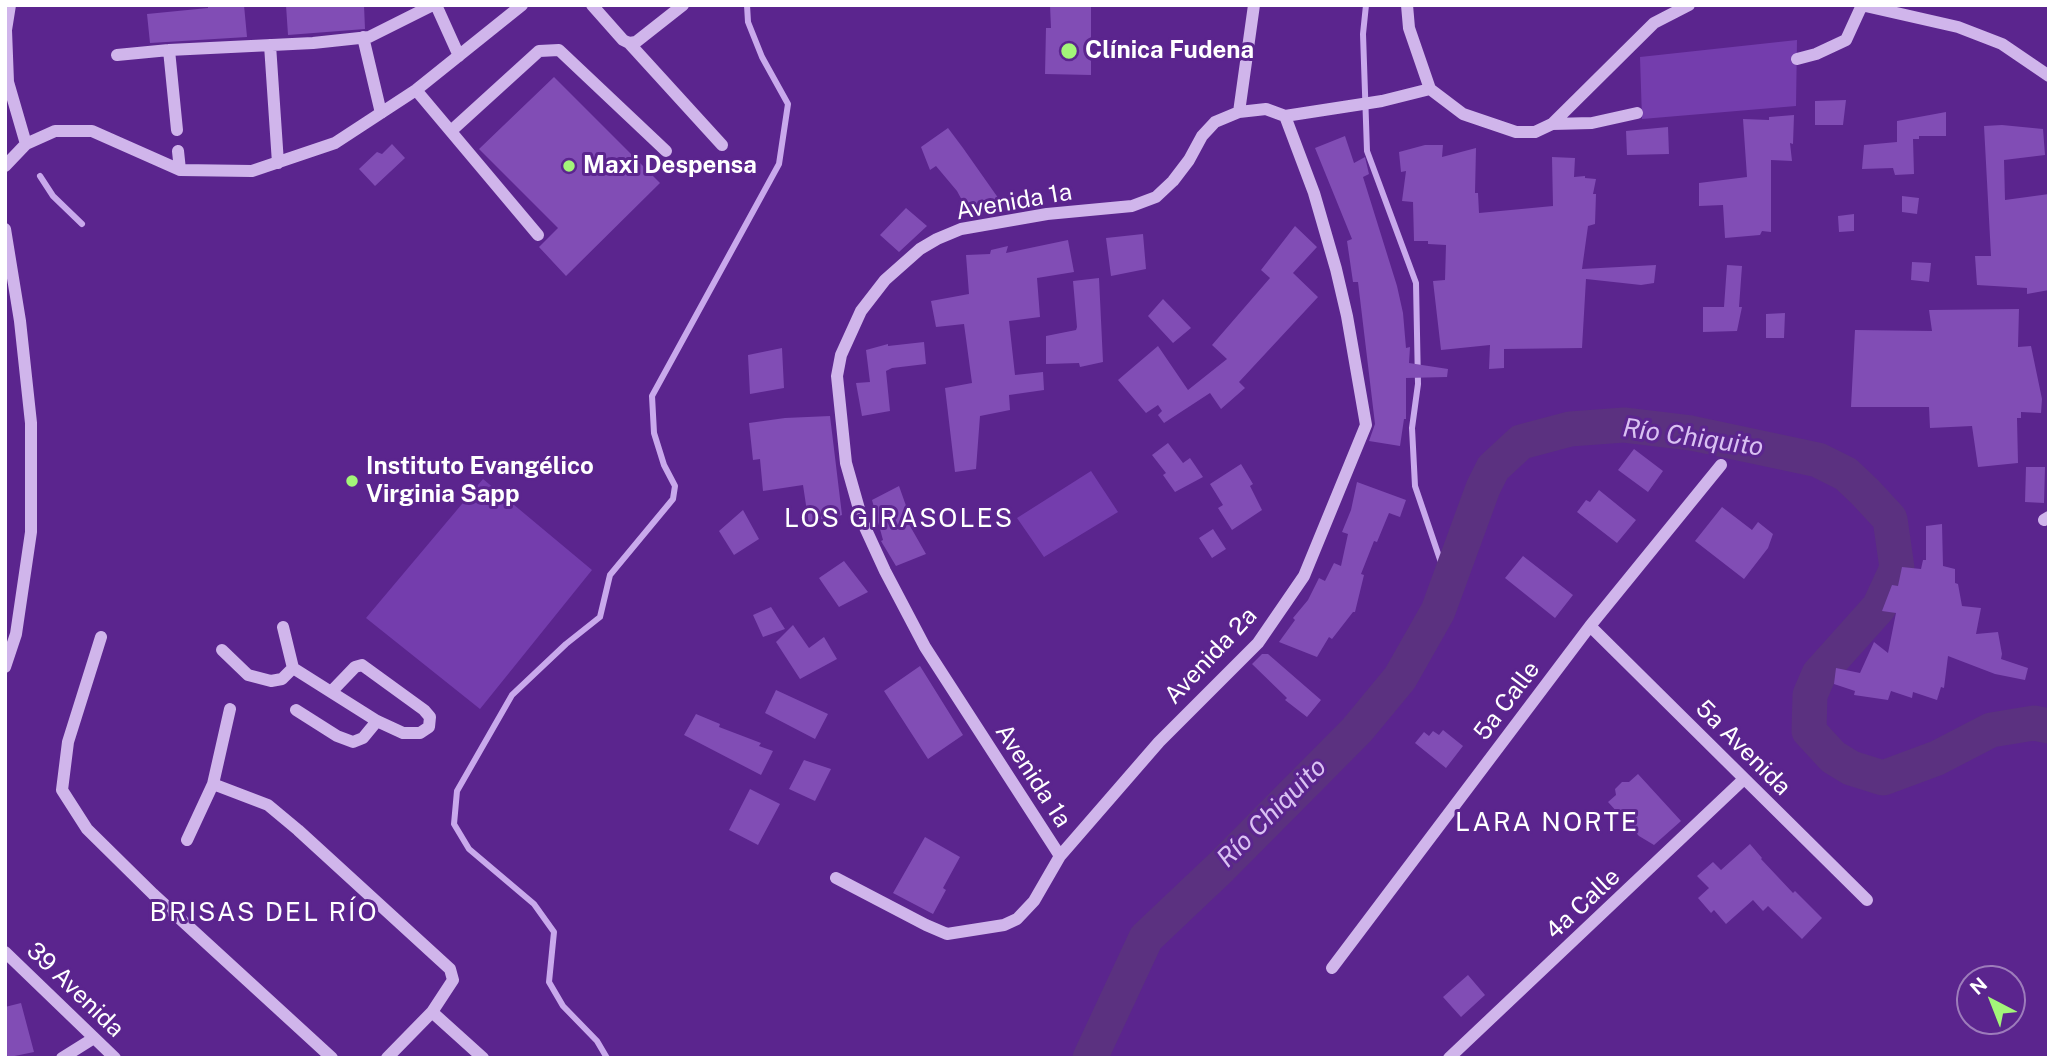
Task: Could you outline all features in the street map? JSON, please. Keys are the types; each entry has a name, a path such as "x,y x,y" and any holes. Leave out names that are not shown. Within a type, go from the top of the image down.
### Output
{"street":[{"path":"10,5 6,30 9,98 26,144"},
{"path":"117,55 313,43 363,37 435,5 459,57"},
{"path":"5,166 26,144 55,131 92,131 180,170 252,171 278,163 335,143 416,90 522,5"},
{"path":"592,5 722,145"},
{"path":"629,43 636,42 684,5"},
{"path":"1244,5 1250,30"},
{"path":"1239,112 1254,5"},
{"path":"1407,5 1409,28 1430,89 1463,114 1516,132 1535,132 1552,124 1654,23 1689,5"},
{"path":"1797,60 1846,40 1861,5 1958,27 2002,44 2049,76"},
{"path":"363,37 381,113"},
{"path":"270,45 278,163"},
{"path":"169,50 177,130"},
{"path":"451,131 540,51 559,50 666,151"},
{"name":"Avenida 1a","path":"1060,856 925,646 863,523 846,463 837,376 841,355 861,311 886,280 920,249 961,229 1144,203 1156,197 1173,181 1202,136 1215,122 1239,112 1266,109 1285,116 1379,101 1430,89"},
{"path":"416,90 538,235"},
{"path":"1552,124 1592,123 1637,113"},
{"name":"Avenida 2a","path":"836,878 947,934 1004,925 1017,919 1034,901 1060,856 1159,742 1258,643 1304,576 1366,425 1336,269 1314,193 1285,116"},
{"path":"178,151 180,170"},
{"path":"5,229 20,320 31,437 31,532 16,634 5,667"},
{"name":"5a Calle","path":"1332,968 1590,626 1721,465"},
{"name":"5a Avenida","path":"1590,626 1867,900"},
{"path":"283,627 293,668 331,692 377,721 403,733 420,733 429,727 430,717 424,710 362,665 355,667 331,692"},
{"path":"101,637 68,742 62,790 87,829 153,894 332,1058"},
{"path":"222,650 248,675 258,679 282,679 293,668"},
{"path":"187,840 213,784 230,709"},
{"path":"296,710 337,736 353,742 363,738 377,721"},
{"name":"4a Calle","path":"1449,1058 1744,779"},
{"path":"213,784 268,805 450,969 453,980 432,1012 387,1058"},
{"name":"39 Avenida","path":"5,952 115,1058"},
{"path":"432,1012 483,1058"},
{"path":"62,1058 94,1038"}],"shaded area":[{"path":"1797,40 1796,106 1642,119 1640,57"},
{"path":"1091,471 1118,512 1044,557 1017,518"},
{"path":"483,479 592,570 480,709 366,618"}],"building":[{"path":"208,5 244,5 247,37 150,43 147,14 208,8"},
{"path":"286,5 364,5 365,29 288,35"},
{"name":"Clínica Fudena","path":"1050,5 1091,5 1091,75 1045,74 1046,28 1051,28"},
{"name":"Maxi Despensa","path":"554,77 660,183 566,276 539,247 558,228 479,149"},
{"path":"1846,100 1843,125 1815,125 1815,101"},
{"path":"1946,112 1946,136 1919,136 1919,139 1913,139 1914,174 1895,175 1893,168 1862,169 1864,145 1897,142 1897,121"},
{"path":"1794,115 1793,144 1790,143 1792,161 1771,160 1771,232 1762,231 1760,235 1725,238 1723,205 1699,206 1699,183 1747,177 1743,119 1769,120 1769,117"},
{"path":"1984,126 2043,129 2045,155 2004,160 2005,200 2049,194 2049,290 2027,294 2027,288 1977,285 1975,256 1991,256"},
{"path":"1668,127 1669,154 1627,155 1626,131"},
{"path":"948,128 1001,202 970,215 957,191 936,166 930,170 921,147"},
{"path":"1345,136 1354,163 1365,157 1369,174 1363,177 1397,286 1406,348 1410,347 1409,363 1448,369 1447,377 1406,378 1406,419 1400,446 1369,441 1375,424 1358,282 1353,282 1347,241 1352,239 1315,148"},
{"path":"392,144 405,158 375,186 359,169 377,152 382,154"},
{"path":"1425,145 1443,145 1442,157 1476,148 1475,193 1478,193 1479,213 1553,206 1552,157 1575,158 1574,177 1596,179 1593,194 1596,194 1595,224 1588,226 1582,269 1656,265 1654,283 1641,285 1586,279 1582,348 1504,349 1504,368 1489,369 1490,345 1441,350 1433,281 1445,280 1446,245 1414,241 1413,202 1402,201 1406,171 1401,172 1399,152"},
{"path":"1902,196 1919,198 1917,214 1902,212"},
{"path":"906,208 927,226 899,252 880,235"},
{"path":"1854,214 1854,231 1839,232 1838,216"},
{"path":"1295,226 1317,247 1293,273 1318,297 1239,382 1245,388 1221,409 1210,393 1164,423 1158,415 1162,411 1158,405 1146,413 1118,380 1158,346 1188,390 1227,359 1212,345 1270,278 1261,270"},
{"path":"1143,234 1146,269 1111,276 1106,238"},
{"path":"1068,240 1074,272 1037,278 1040,317 1009,321 1015,375 1043,372 1044,390 1009,395 1010,410 980,416 976,469 955,472 945,388 972,383 964,324 936,327 931,301 969,294 966,255 990,254 991,250 1008,246 1006,253"},
{"path":"1912,262 1931,263 1929,282 1911,280"},
{"path":"1727,265 1742,266 1739,307 1742,307 1737,331 1703,332 1703,307 1724,307"},
{"path":"1099,278 1103,362 1080,367 1079,363 1046,364 1046,336 1076,330 1077,327 1073,281"},
{"path":"1163,299 1191,328 1173,343 1148,316"},
{"path":"2019,309 2018,347 2031,346 2042,399 2041,413 2021,412 2021,418 2017,418 2018,463 1978,467 1972,426 1930,428 1929,407 1851,407 1855,330 1932,331 1929,310"},
{"path":"1785,313 1784,338 1766,338 1766,314"},
{"path":"924,342 926,364 886,371 890,411 862,416 856,383 870,382 866,350 888,344"},
{"path":"782,348 784,388 750,394 748,355"},
{"path":"830,416 842,515 809,525 803,485 763,491 760,459 753,460 749,423"},
{"path":"1168,443 1183,463 1190,458 1203,477 1175,492 1163,475 1166,473 1152,455"},
{"path":"1634,449 1663,471 1648,492 1618,470"},
{"path":"1241,464 1253,484 1250,486 1262,510 1232,530 1218,508 1223,505 1210,484"},
{"path":"2026,467 2045,467 2044,503 2025,502"},
{"path":"1357,482 1406,500 1400,517 1389,513 1377,542 1374,541 1361,574 1364,575 1355,612 1332,639 1329,637 1317,657 1279,642 1295,620 1293,618 1308,600 1319,578 1325,581 1334,563 1341,566 1348,534 1342,532 1351,510"},
{"path":"899,486 910,517 906,519 926,554 896,566 881,541 883,540 872,500"},
{"path":"1599,490 1636,520 1617,543 1577,512 1586,500 1590,502"},
{"path":"1722,507 1752,530 1758,522 1773,534 1768,548 1744,579 1695,541"},
{"path":"743,510 759,539 734,555 719,531"},
{"path":"1942,524 1943,566 1955,569 1955,583 1958,584 1962,606 1981,608 1976,634 1998,632 2001,659 2028,668 2025,680 1995,674 1948,656 1944,688 1941,687 1937,700 1913,692 1912,698 1891,691 1888,700 1854,695 1855,691 1834,684 1836,668 1860,673 1874,642 1888,653 1896,613 1882,611 1892,585 1898,586 1902,567 1921,569 1923,560 1926,560 1926,526"},
{"path":"1213,529 1226,549 1212,558 1199,538"},
{"path":"1523,556 1573,595 1555,618 1505,578"},
{"path":"844,561 868,592 839,607 819,578"},
{"path":"771,607 785,629 763,637 753,615"},
{"path":"793,625 809,648 824,637 837,659 800,679 776,642"},
{"path":"1262,654 1268,654 1321,700 1307,717 1285,700 1287,698 1252,664"},
{"path":"920,666 963,735 928,759 884,691"},
{"path":"776,690 828,714 815,739 765,713"},
{"path":"696,714 773,751 761,775 684,735"},
{"path":"1443,730 1463,746 1446,768 1415,743 1424,732 1429,736 1433,731 1439,735"},
{"path":"804,760 831,769 815,801 789,789"},
{"path":"1638,774 1681,821 1654,845 1639,836 1608,802 1616,795 1615,789 1622,782 1629,782"},
{"path":"750,789 780,804 758,845 729,830"},
{"path":"925,837 960,857 933,914 893,893"},
{"path":"1750,844 1793,893 1795,891 1822,918 1802,939 1768,906 1763,911 1753,900 1726,924 1714,910 1711,913 1698,898 1709,888 1697,876 1713,862 1721,870"},
{"path":"1468,975 1485,995 1461,1017 1443,997"},
{"path":"21,1003 34,1052 5,1058 5,1007"}],"waterway":[{"path":"607,1058 597,1041 563,1006 549,982 554,932 534,904 469,849 454,824 457,791 512,695 566,644 600,617 610,575 673,499 675,486 664,465 654,433 652,396 779,164 788,104 762,57 748,22 747,5"},
{"path":"1366,5 1363,34 1367,151 1416,283 1418,384 1412,428 1415,486 1448,583"},
{"path":"40,176 53,196 82,224"},
{"name":"Río Chiquito","path":"1090,1058 1146,938 1357,730 1400,678 1438,611 1483,488 1493,468 1521,442 1570,429 1624,425 1691,433 1818,460 1846,474 1865,492 1890,519 1897,568 1879,607 1819,674 1810,695 1809,731 1833,757 1851,768 1883,778 1937,758 1991,730 2034,723 2049,726"}],"place":[{"name":"Clínica Fudena","path":"1069,51"},
{"name":"Maxi Despensa","path":"569,166"},
{"name":"Instituto Evangélico Virginia Sapp","path":"352,481"}],"district":[{"name":"LOS GIRASOLES","path":"899,519"},
{"name":"LARA NORTE","path":"1547,823"},
{"name":"BRISAS DEL RÍO","path":"264,913"}]}
